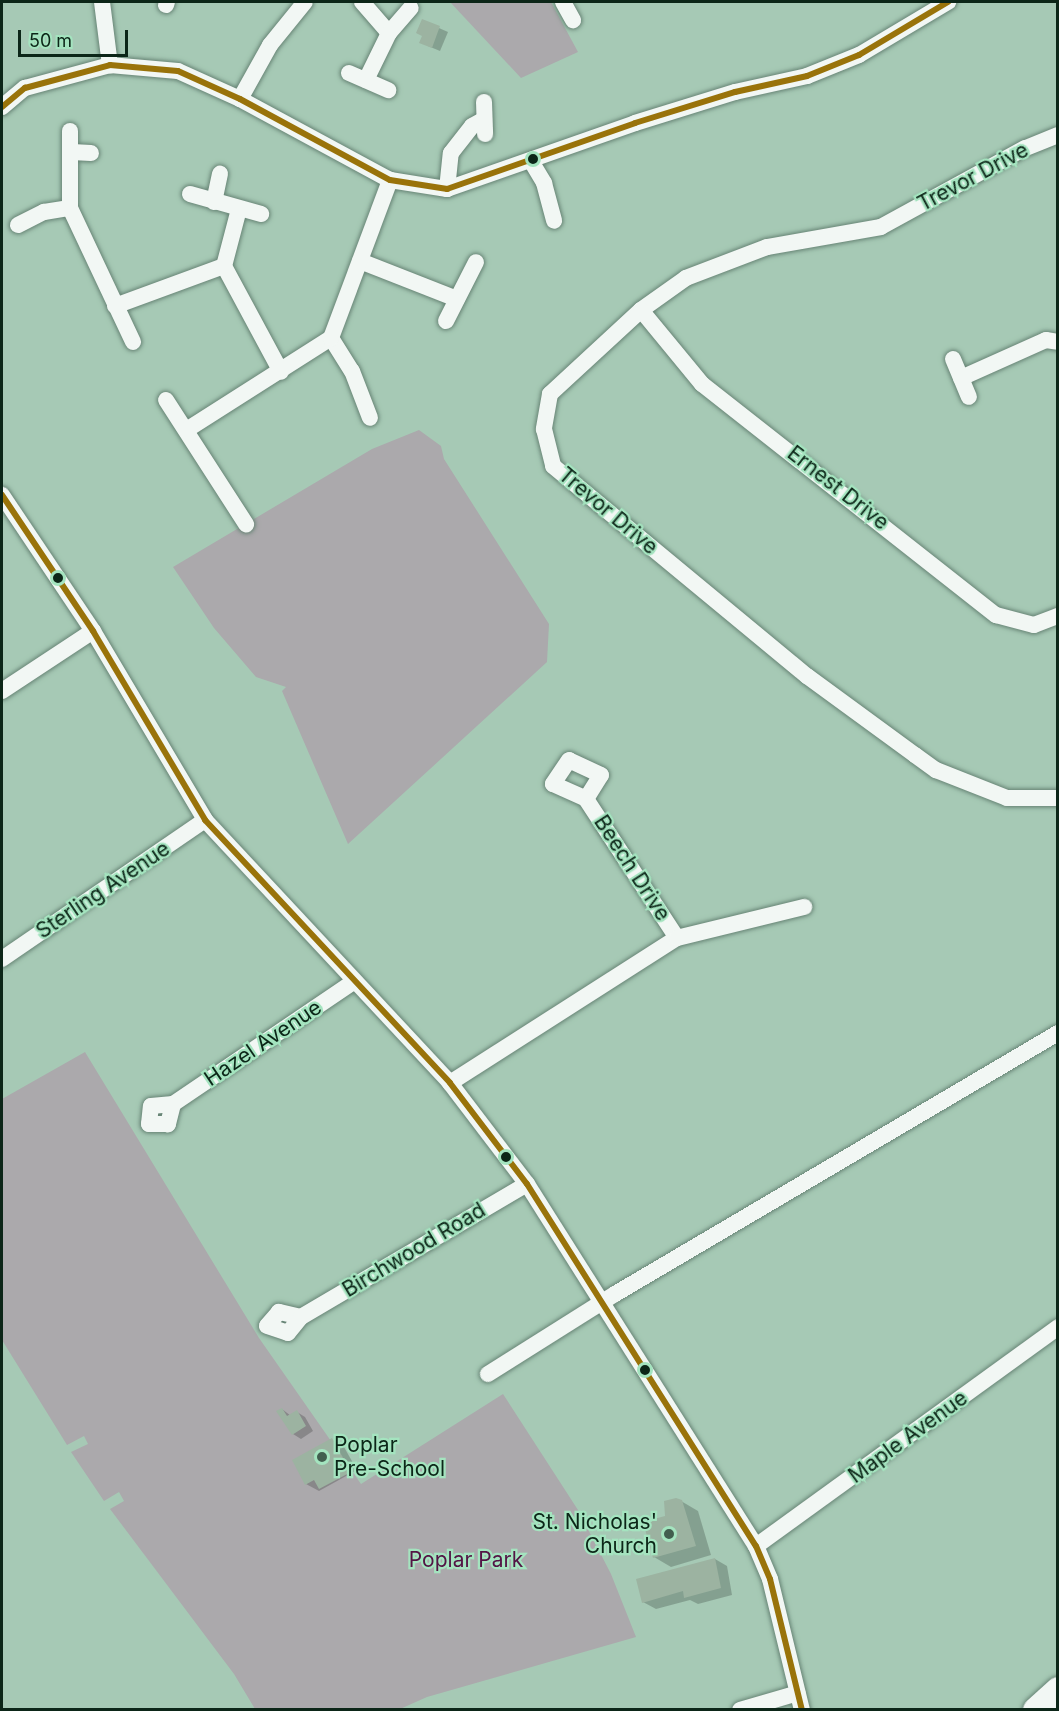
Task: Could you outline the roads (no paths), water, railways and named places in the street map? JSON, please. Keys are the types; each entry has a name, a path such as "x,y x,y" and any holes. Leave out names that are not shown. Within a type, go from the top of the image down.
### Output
{"main road":[{"path":"1036,1710 1058,1690"}],"street":[{"path":"102,2 110,65"},
{"path":"240,99 270,45 305,2"},
{"path":"362,2 389,33"},
{"path":"563,2 573,20"},
{"path":"2,107 24,88 110,65 178,71 240,99 390,180 447,189 702,102 807,76 859,56 948,2"},
{"path":"366,81 389,33 411,8"},
{"path":"349,73 388,90"},
{"path":"447,189 451,153 472,126 484,127 484,102"},
{"path":"70,130 72,152 70,208 133,342"},
{"name":"Trevor Drive","path":"1058,135 1025,148 881,227 767,247 686,278 641,310 550,394 544,429 553,466 807,676 936,770 1007,798 1058,798"},
{"path":"72,152 91,153"},
{"path":"531,161 544,183 554,221"},
{"path":"214,202 220,174"},
{"path":"188,429 281,372 331,338 390,180"},
{"path":"190,194 261,214"},
{"path":"18,225 44,212 70,208"},
{"path":"239,209 224,266 281,372"},
{"path":"360,261 457,299"},
{"path":"446,321 476,262"},
{"path":"116,306 224,266"},
{"name":"Ernest Drive","path":"641,310 702,384 996,615 1034,625 1058,616"},
{"path":"331,338 352,371 370,418"},
{"path":"961,378 1046,340 1058,342"},
{"path":"953,359 969,397"},
{"path":"166,400 188,429 246,524"},
{"path":"2,495 93,630 205,820 353,982 450,1083 527,1184 756,1546 770,1579 802,1710"},
{"path":"2,691 93,630"},
{"name":"Beech Drive","path":"586,799 677,938"},
{"name":"Sterling Avenue","path":"2,959 205,820"},
{"path":"450,1083 677,938 804,907"},
{"name":"Hazel Avenue","path":"173,1104 353,982"},
{"path":"488,1374 603,1301 1058,1033"},
{"name":"Birchwood Road","path":"301,1317 527,1184"},
{"name":"Maple Avenue","path":"756,1546 1058,1327"},
{"path":"740,1710 798,1693"}],"place":[{"name":"Poplar Pre-School","path":"322,1457"},
{"name":"St. Nicholas' Church","path":"669,1534"}],"park label":[{"name":"Poplar Park","path":"466,1560"}]}
